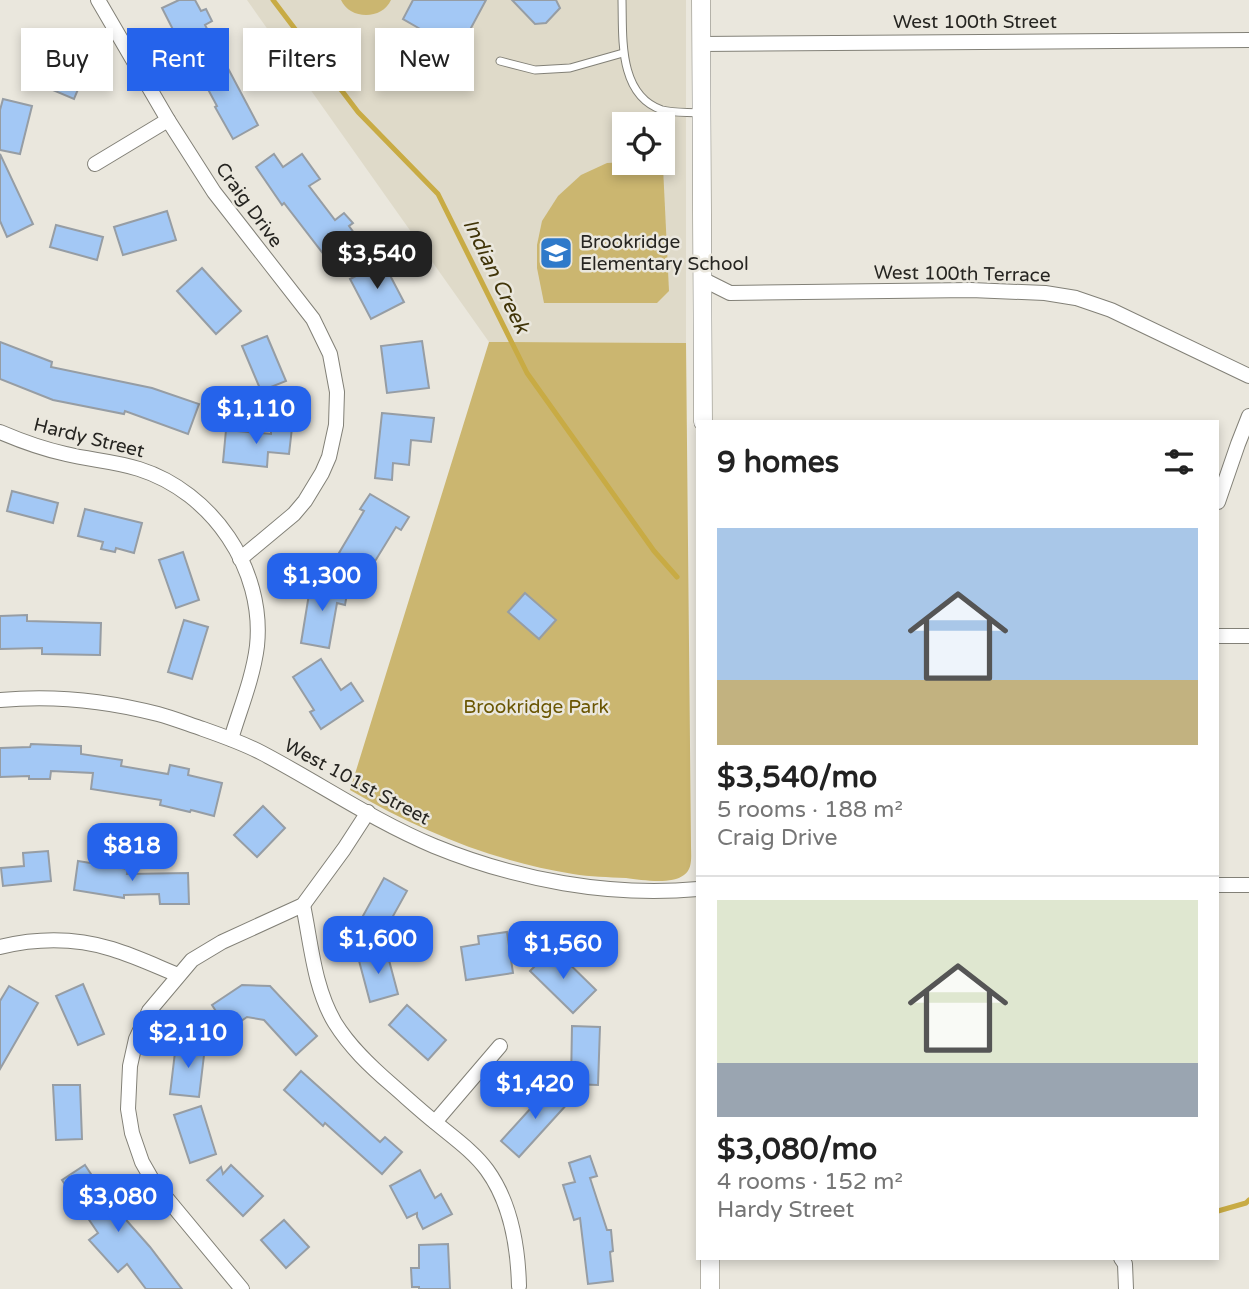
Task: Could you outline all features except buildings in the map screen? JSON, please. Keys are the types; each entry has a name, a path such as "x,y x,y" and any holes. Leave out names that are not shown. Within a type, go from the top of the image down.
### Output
{"street":[{"name":"Craig Drive","path":"98,0 168,120 214,192 313,319 330,354 337,392 336,425 323,473 294,514 240,558"},
{"path":"701,0 703,420"},
{"name":"West 100th Street","path":"701,44 1249,40"},
{"path":"95,164 168,120"},
{"name":"West 100th Terrace","path":"702,279 730,293 971,290 1045,293 1076,298 1111,310 1249,376"},
{"path":"1219,499 1249,416"},
{"name":"Hardy Street","path":"0,432 22,442 125,465 165,479 212,515 228,534 250,580 255,597 258,630 251,676 230,739"},
{"path":"1219,636 1249,636"},
{"name":"West 101st Street","path":"0,700 59,699 114,704 159,714 260,751 433,845 490,867 562,883 616,890 696,889"},
{"path":"242,1289 154,1183 142,1162 132,1133 128,1109 130,1066 136,1040 149,1011 192,960 222,942 303,905 368,812"},
{"path":"1219,885 1249,885"},
{"path":"303,905 316,972 334,1021 352,1048 487,1169 505,1206 513,1232 519,1286"},
{"path":"0,947 18,942 84,942 113,949 178,975"},
{"path":"436,1122 500,1046"},
{"path":"710,1260 710,1289"},
{"path":"1122,1260 1125,1264 1126,1289"}],"lane":[{"path":"622,0 623,53 634,89 645,100 662,110 701,113"},
{"path":"500,61 536,71 570,68 623,53"}],"shaded area":[{"name":"Brookridge Elementary School","path":"247,0 686,0 686,343 489,342 311,91 361,91 361,28 267,28"}],"green space":[{"path":"341,0 391,0 381,11 366,15 351,11"},
{"path":"612,163 612,175 663,175 669,291 657,303 544,303 537,268 537,245 542,221 558,196 581,175"},
{"name":"Brookridge Park","path":"489,342 686,343 691,858 689,869 678,878 656,881 586,876 514,861 485,853 430,831 350,790"}],"waterway":[{"name":"Indian Creek","path":"273,0 358,112 438,194 527,373 654,551 677,577"},
{"name":"Indian Creek","path":"1219,1211 1249,1200"}],"place":[{"name":"Brookridge Elementary School","path":"556,253"}]}
